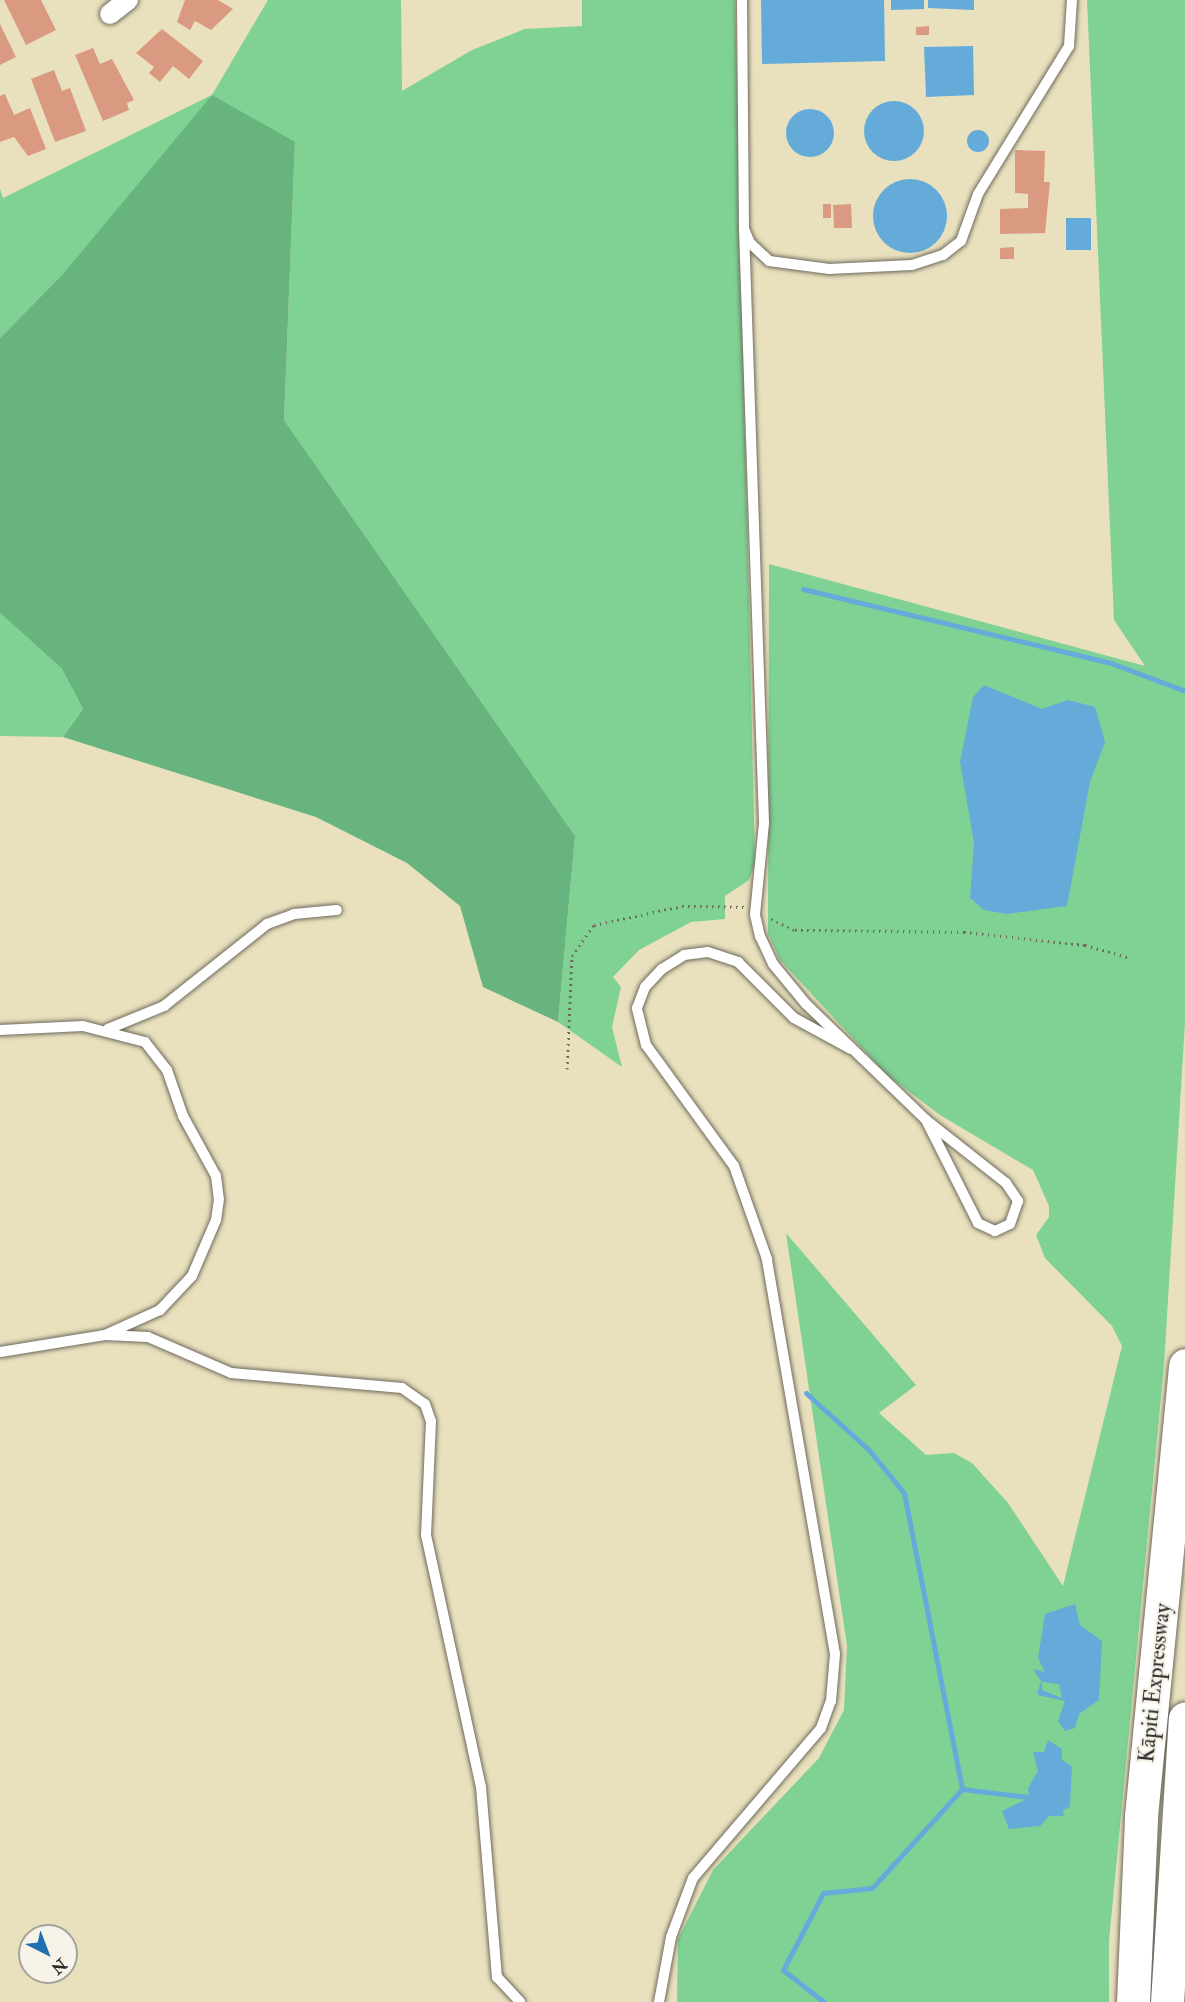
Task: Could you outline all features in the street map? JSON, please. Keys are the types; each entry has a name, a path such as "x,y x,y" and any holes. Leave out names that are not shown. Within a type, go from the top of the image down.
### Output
{"highway":[{"name":"Kāpiti Expressway","path":"1133,2002 1141,1816 1185,1365"},
{"name":"Kāpiti Expressway","path":"1167,2002 1185,1719"}],"street":[{"path":"110,14 128,0"}],"lane":[{"path":"742,0 744,229 764,823 755,908 760,936 773,964 850,1049 926,1120 1006,1183 1018,1201 1010,1224 995,1231 978,1223 926,1120"},
{"path":"744,229 750,243 769,261 804,269 912,265 952,249 968,231 982,186 1069,45 1072,0"},
{"path":"108,1029 164,1006 267,924 294,914 337,910"},
{"path":"659,2002 671,1937 693,1878 821,1728 831,1701 836,1654 767,1259 734,1166 646,1045 637,1008 645,987 662,969 684,956 708,952 738,962 794,1018 850,1049"},
{"path":"0,1030 64,1025 108,1029 145,1042 162,1063 183,1116 216,1176 219,1199 204,1252 176,1296 131,1326 105,1335 0,1352"},
{"path":"105,1335 148,1337 231,1373 402,1388 425,1404 431,1421 427,1546 481,1787 496,1977 520,2002"}],"path":[{"path":"567,1069 572,956 594,925 682,906 755,908 795,930 964,932 1085,945 1127,957"}],"green space":[{"path":"268,0 401,0 402,91 472,50 525,29 582,26 582,0 735,0 755,864 749,880 725,896 725,919 691,922 639,950 613,977 621,987 612,1027 622,1067 558,1022 575,836 284,420 295,142 64,273 0,338 0,189 3,198 212,95"},
{"path":"1087,0 1185,0 1185,1023 1164,1365 1109,1941 1109,2002 677,2002 678,1939 713,1870 819,1758 844,1710 847,1646 786,1233 916,1385 879,1413 926,1455 954,1453 972,1463 1008,1503 1063,1586 1122,1346 1112,1326 1045,1258 1036,1235 1049,1217 1049,1206 1033,1170 940,1115 887,1075 780,960 768,934 769,564 1145,666 1114,620"},
{"path":"212,95 295,142 284,420 575,836 558,1022 483,987 460,906 407,863 316,817 63,737 83,709 62,669 0,613 0,338 64,273"},
{"path":"0,613 62,669 83,709 63,737 0,736"}],"water":[{"path":"761,0 884,0 885,61 762,64"},
{"path":"891,0 924,0 924,9 891,10"},
{"path":"928,0 974,0 974,10 928,8"},
{"path":"973,46 974,95 926,97 924,47"},
{"path":"894,101 911,106 919,114 924,131 919,148 911,156 894,161 877,156 869,148 864,131 869,114 877,106"},
{"path":"805,109 815,109 827,116 834,128 834,138 827,150 815,157 805,157 790,146 786,138 786,128 797,113"},
{"path":"978,130 988,137 989,141 982,151 978,152 968,145 967,141 974,131"},
{"path":"910,179 924,182 936,190 944,202 947,216 944,230 936,242 924,250 910,253 896,250 884,242 876,230 873,216 876,202 884,190 896,182"},
{"path":"1066,218 1091,218 1091,250 1066,250"},
{"path":"984,685 1042,709 1068,700 1095,707 1105,742 1090,782 1067,906 1007,914 984,910 970,898 974,843 960,762 973,697"},
{"path":"1075,1604 1080,1625 1102,1641 1099,1700 1079,1714 1075,1728 1065,1731 1058,1721 1065,1701 1037,1695 1041,1681 1033,1669 1045,1672 1038,1658 1045,1614","holes":["1042,1682 1059,1684 1062,1698 1042,1690"]},
{"path":"1048,1740 1062,1749 1062,1760 1072,1766 1070,1807 1063,1810 1064,1816 1049,1816 1040,1826 1009,1829 1002,1811 1029,1798 1028,1788 1038,1771 1033,1752 1044,1752"}],"building":[{"path":"4,0 41,0 56,30 26,45"},
{"path":"185,0 218,0 233,9 211,30 195,21 190,30 177,22"},
{"path":"0,24 16,57 0,65"},
{"path":"929,26 929,35 916,35 916,27"},
{"path":"162,29 203,61 189,79 173,66 160,82 149,73 154,67 136,53"},
{"path":"93,48 100,64 112,59 134,100 127,103 129,110 103,121 75,55"},
{"path":"54,70 62,91 70,88 86,131 55,142 31,79"},
{"path":"5,94 14,115 30,108 46,149 28,156 14,137 0,142 0,96"},
{"path":"1015,150 1045,151 1044,182 1050,182 1045,233 1000,234 1000,209 1028,208 1028,194 1015,193"},
{"path":"823,204 831,204 831,218 823,218"},
{"path":"851,204 852,228 834,228 833,205"},
{"path":"1014,247 1014,259 1000,259 1000,248"}],"waterway":[{"path":"803,589 1111,663 1183,690"},
{"path":"806,1393 869,1450 904,1493 962,1789"},
{"path":"962,1789 1035,1798"},
{"path":"824,2002 783,1970 823,1893 872,1888 962,1789"}]}
